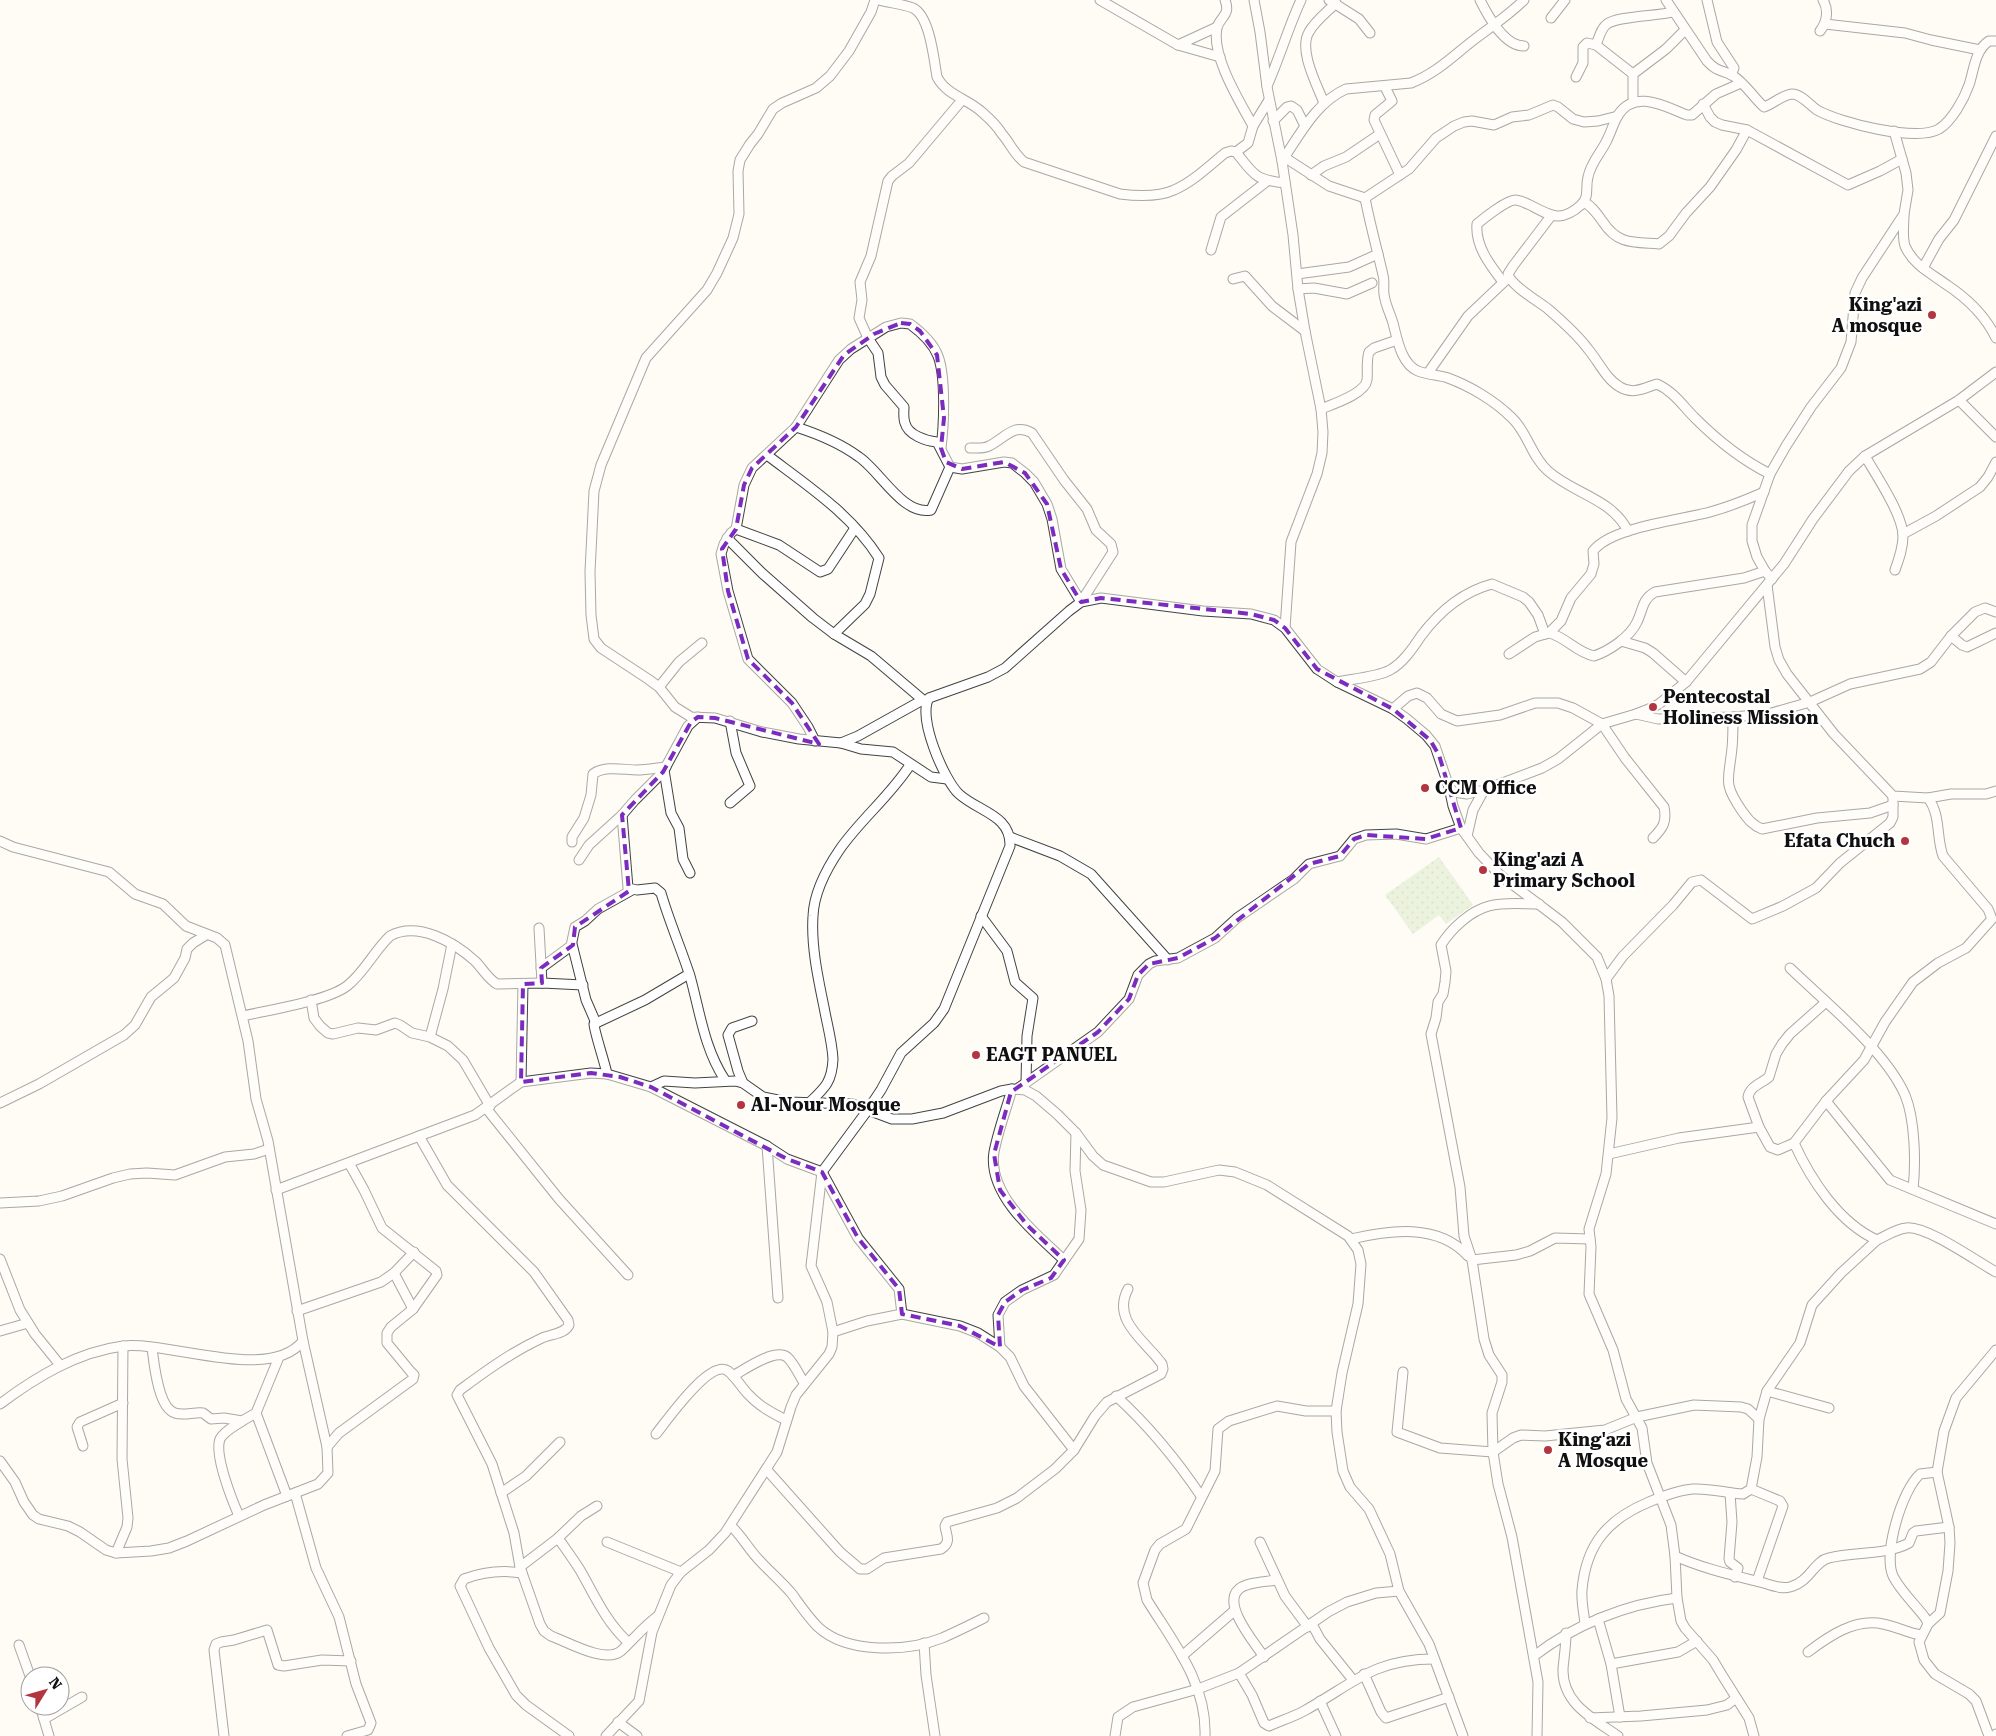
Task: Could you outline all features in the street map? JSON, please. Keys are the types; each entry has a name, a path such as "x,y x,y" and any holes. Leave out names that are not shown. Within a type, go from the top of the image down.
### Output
{"street":[{"path":"875,0 871,12 858,35 830,76 816,88 773,109 750,144 740,160 738,171 739,214 733,238 718,273 707,290 646,358 601,465 594,491 590,572 591,616 594,638 601,648 659,687 681,712 691,717 730,721 762,732 815,742 841,743 860,748 893,752 910,765 931,777 948,779"},
{"path":"879,0 912,8 921,15 928,33 937,77 945,88 982,112 1003,134 1024,162 1120,194 1139,195 1165,193 1176,189 1230,151 1236,152 1251,171 1266,182 1285,183"},
{"path":"1100,0 1178,45 1220,57"},
{"path":"1178,45 1217,27 1226,15 1227,6 1224,0"},
{"path":"1254,0 1269,100 1283,159 1298,274 1298,289 1321,409 1323,432 1320,460 1312,490 1291,542 1285,628"},
{"path":"1267,88 1279,61 1289,25 1301,0"},
{"path":"1480,0 1494,26 1514,43 1524,46"},
{"path":"1283,159 1305,126 1324,104 1346,89 1411,84 1420,80 1446,65 1524,0"},
{"path":"1551,18 1564,0"},
{"path":"1666,0 1685,30 1715,69 1732,75 1764,106 1794,94 1818,110 1836,118 1865,127 1894,132 1919,134 1941,128 1961,102 1968,88 1980,50 1989,41 1995,39"},
{"path":"1707,0 1717,42 1734,68 1732,75"},
{"path":"1823,0 1827,9 1823,27 1904,32 1931,40 1980,50"},
{"path":"1324,104 1305,52 1306,38 1312,27 1333,1 1359,19 1370,33"},
{"path":"1596,45 1604,27 1617,19 1659,16 1673,12"},
{"path":"1217,27 1220,57 1227,77 1253,126"},
{"path":"1633,74 1666,49 1685,30"},
{"path":"1576,77 1584,63 1584,44 1596,45 1633,74"},
{"path":"1633,74 1633,101 1618,116 1605,144 1591,164 1587,178 1587,197 1584,202 1568,215 1562,217 1551,216 1515,200 1508,202 1477,224 1476,232 1481,248 1506,280 1564,323 1619,387 1627,391 1638,391 1657,384 1663,387 1672,393 1695,418 1736,454 1770,474"},
{"path":"1633,101 1652,102 1686,115 1692,115 1716,94 1741,82"},
{"path":"1384,86 1392,101 1374,117 1400,175"},
{"path":"796,427 820,434 859,456 913,509 931,510 950,467 938,442 927,441 907,429 904,421 904,407 885,385 881,377 878,353 868,338 859,318 862,300 860,282 871,256 888,181 909,164 962,100"},
{"path":"1236,152 1248,144 1253,126 1269,100"},
{"path":"1703,104 1715,122 1747,130 1848,185 1880,171 1902,158"},
{"path":"1364,198 1413,165 1436,138 1464,122 1472,121 1494,125 1512,117 1529,115 1553,105 1573,119 1584,122 1618,116"},
{"path":"1273,121 1287,107 1291,106 1298,110 1305,126"},
{"path":"1584,202 1593,208 1607,228 1620,240 1659,244 1669,236 1686,213 1710,187 1736,150 1747,130"},
{"path":"1894,132 1902,158 1908,190 1904,214 1904,239 1906,246 1911,256 1923,268 1979,310 1996,338"},
{"path":"1311,176 1324,166 1346,158 1380,134"},
{"path":"1923,268 1933,249 1954,220 1996,136"},
{"path":"1283,159 1336,189 1364,198"},
{"path":"1211,250 1221,217 1266,182"},
{"path":"1364,198 1384,277 1384,293 1397,340 1406,359 1413,368 1419,372 1450,379 1472,389 1512,417 1521,428 1533,454 1549,472 1600,501 1620,518 1628,531"},
{"path":"1606,979 1623,956 1692,882 1701,880 1747,917 1757,918 1816,888 1840,864 1890,824 1893,818 1893,801 1834,734 1787,674 1779,660 1775,647 1769,582 1752,541 1752,525 1770,474 1801,421 1841,368 1851,342 1855,293 1862,278 1904,214"},
{"path":"1428,373 1468,316 1506,280 1513,266 1551,216"},
{"path":"1298,274 1348,267 1378,254"},
{"path":"1233,279 1245,276 1276,310 1305,331"},
{"path":"1298,289 1314,288 1347,294 1372,283"},
{"path":"815,742 808,727 792,703 748,659 724,573 721,554 728,538 736,529 744,484 752,468 796,427 839,360 851,349 894,324 910,324 924,336 935,350 940,361 944,403 941,448"},
{"path":"1321,409 1365,387 1369,352 1374,348 1397,340"},
{"path":"1449,787 1460,794 1484,790 1542,768 1558,759 1602,724 1636,714 1659,704 1686,682 1769,582 1849,471 1865,456 1959,400 1996,372"},
{"path":"1959,400 1996,437"},
{"path":"841,743 858,736 933,696 988,677 1005,668 1081,602 1113,552 1112,544 1096,530 1087,509 1064,480 1032,433 1027,430 1014,430 987,447 970,448"},
{"path":"767,455 843,513 877,555 879,561 870,594 865,604 834,634"},
{"path":"1865,456 1891,502 1903,534 1902,550 1895,570"},
{"path":"950,467 962,469 1004,462 1012,463 1026,473 1040,490 1047,504 1052,519 1061,569 1081,602"},
{"path":"1903,534 1936,516 1980,486 1988,477 1996,462"},
{"path":"1509,654 1526,642 1547,633 1561,621 1571,598 1591,574 1594,564 1592,555 1596,547 1610,538 1628,531 1708,513 1747,500 1764,492"},
{"path":"736,529 779,545 820,572 828,569 855,528"},
{"path":"606,1736 639,1701 648,1648 658,1616 671,1585 681,1572 718,1541 731,1526 777,1452 786,1420 796,1395 829,1354 833,1343 833,1332 827,1302 810,1266 822,1172 882,1090 901,1052 934,1023 944,1009 1010,846 1007,827 958,794 948,779 930,738 925,700 871,656 834,634 783,593 728,538"},
{"path":"1337,682 1391,670 1411,651 1432,622 1446,609 1459,598 1492,584 1523,597 1529,602 1547,633 1560,637 1578,651 1594,656 1621,641 1632,630 1638,621 1646,598 1655,592 1744,578 1765,571"},
{"path":"1081,602 1101,598 1203,611 1251,614 1274,620 1285,628 1317,669 1337,682 1393,709 1414,724 1435,746 1461,828 1479,853 1500,875 1562,922 1597,957 1606,979 1612,1083 1612,1118 1609,1154 1601,1192 1589,1229 1589,1294 1613,1350 1626,1399 1642,1428 1646,1463 1671,1525 1677,1598 1681,1621 1713,1660 1748,1718 1754,1736"},
{"path":"1636,714 1658,719 1768,714 1810,702 1850,684 1920,669 1931,662 1951,636 1980,609 1985,608 1996,612"},
{"path":"1951,636 1962,645 1967,646 1996,633"},
{"path":"1621,641 1644,648 1653,653 1686,682"},
{"path":"659,687 679,662 702,643"},
{"path":"1393,709 1408,696 1418,693 1427,698 1441,714 1458,721 1500,715 1528,704 1547,702 1574,708 1602,724 1625,758 1664,807 1666,815 1664,827 1653,838"},
{"path":"579,860 589,845 622,815 665,768 688,726 698,717"},
{"path":"1733,717 1732,749 1727,776 1728,784 1738,805 1756,827 1762,829 1817,818 1870,814 1893,801 1956,794 1986,794 1996,791"},
{"path":"730,721 736,753 750,786 748,790 730,804"},
{"path":"809,1103 828,1084 832,1073 832,1059 816,966 813,916 816,903 827,870 838,852 910,765"},
{"path":"572,842 572,838 584,818 593,785 592,776 597,771 613,768 647,770 665,768"},
{"path":"665,768 671,813 679,828 683,859 690,873"},
{"path":"1467,836 1473,810 1484,790"},
{"path":"1826,1002 1790,1034 1776,1054 1769,1077 1751,1089 1749,1093 1748,1097 1759,1127 1767,1143 1773,1149 1778,1150 1794,1143 1826,1101 1857,1069 1897,1004 1914,982 1938,963 1966,948 1984,930 1992,918 1988,909 1942,856 1936,814 1933,804 1928,798"},
{"path":"622,815 627,884 628,888 632,890"},
{"path":"651,1087 664,1081 695,1083 725,1080 743,1083 763,1097 788,1102 852,1104 892,1118 926,1118 987,1096 1014,1089 1026,1083 1091,1038 1129,999 1138,976 1152,962 1178,958 1215,938 1237,918 1294,879 1303,868 1309,864 1340,856 1351,842 1358,837 1366,834 1396,834 1426,839 1461,828"},
{"path":"1010,837 1060,856 1091,874 1168,960"},
{"path":"0,841 13,847 109,872 135,894 163,904 186,926 217,938 225,945 248,1041 256,1099 269,1149 297,1311 316,1408 327,1447 329,1468 325,1479 318,1484 238,1516 188,1541 151,1552 116,1553 106,1550 68,1526 39,1519 33,1515 24,1502 15,1482 0,1461"},
{"path":"607,1074 600,1042 594,1027 596,1023 589,1009 572,944 575,927 598,909 632,890 655,888 661,892 689,974 708,1047 714,1062 725,1080"},
{"path":"1537,1736 1538,1682 1534,1656 1512,1537 1498,1484 1493,1452 1492,1413 1502,1382 1502,1375 1486,1348 1472,1260 1464,1236 1460,1187 1431,1037 1438,1002 1443,994 1445,982 1446,972 1441,945 1455,928 1476,911 1489,906 1540,904"},
{"path":"981,916 1007,951 1016,984 1033,998 1027,1036 1026,1083"},
{"path":"539,928 542,983"},
{"path":"243,1016 311,1000 346,987 383,942 397,932 417,931 452,944 476,962 495,984 542,983 583,985"},
{"path":"0,1103 39,1084 124,1035 135,1025 151,997 174,978 185,958 187,949 206,935"},
{"path":"430,1038 452,944"},
{"path":"541,968 572,944"},
{"path":"1790,968 1871,1047 1898,1082 1908,1104 1915,1149 1913,1189"},
{"path":"596,1023 645,1000 689,974"},
{"path":"521,1082 523,984"},
{"path":"311,1000 314,1018 328,1033 358,1028 376,1030 395,1023 448,1046 463,1060 488,1107 559,1199 628,1275"},
{"path":"743,1083 728,1035 732,1028 752,1021"},
{"path":"276,1190 475,1115 521,1082 590,1073 607,1074 651,1087 767,1146 787,1159 822,1172 858,1238 899,1289 902,1314"},
{"path":"1014,1089 1036,1096 1076,1133 1093,1156 1103,1165 1151,1182 1164,1182 1219,1170 1235,1172 1254,1179 1322,1218 1350,1239 1358,1250 1360,1284 1357,1313 1342,1373 1336,1411 1340,1452 1348,1484 1369,1509 1393,1561 1399,1591 1423,1631 1463,1736"},
{"path":"1014,1089 994,1154 1000,1190 1027,1225 1064,1260"},
{"path":"1826,1101 1890,1180 1996,1224"},
{"path":"1609,1154 1672,1139 1759,1127"},
{"path":"1000,1348 998,1315 1005,1302 1022,1290 1051,1278 1078,1239 1081,1210 1075,1171 1076,1133"},
{"path":"419,1136 447,1185 534,1272 564,1314 569,1325 565,1331 546,1336 510,1354 460,1390 457,1395 492,1464 514,1533 521,1570 540,1624 548,1634 604,1656 616,1654 658,1616"},
{"path":"1794,1143 1825,1195 1856,1228 1877,1240"},
{"path":"767,1146 778,1298"},
{"path":"1,1202 39,1201 62,1196 130,1174 147,1173 175,1176 225,1157 254,1154 269,1149"},
{"path":"327,1447 340,1433 413,1379 414,1375 393,1350 386,1338 388,1330 413,1308 437,1275 414,1252 382,1228 349,1163"},
{"path":"1585,1624 1582,1591 1585,1571 1592,1549 1605,1529 1617,1518 1631,1509 1659,1498 1693,1489 1743,1494 1751,1489 1757,1457 1759,1419 1767,1391 1800,1343 1804,1334 1808,1312 1812,1305 1841,1273 1877,1240 1903,1228 1916,1227 1929,1232 1996,1272"},
{"path":"1350,1239 1382,1232 1423,1232 1447,1239 1472,1260 1516,1255 1530,1251 1555,1238 1590,1239"},
{"path":"297,1311 382,1282 394,1273 414,1252"},
{"path":"0,1259 20,1310 60,1365"},
{"path":"394,1273 413,1308"},
{"path":"766,1469 840,1552 854,1565 864,1570 884,1558 942,1549 948,1540 945,1526 947,1522 1007,1504 1050,1472 1074,1450 1102,1406 1116,1396 1161,1374 1163,1368 1157,1357 1140,1339 1125,1315 1122,1303 1128,1289"},
{"path":"833,1332 867,1321 902,1314 960,1326 978,1333 1010,1357 1024,1386 1074,1450"},
{"path":"0,1331 28,1323"},
{"path":"0,1404 60,1365 95,1352 123,1346 250,1361 279,1356 296,1349 303,1341"},
{"path":"116,1553 127,1527 128,1518 122,1459 123,1346"},
{"path":"152,1348 160,1392 169,1410 174,1413 203,1413 210,1419 224,1418 242,1421"},
{"path":"1989,1736 1976,1701 1969,1694 1935,1674 1927,1665 1919,1648 1921,1636 1942,1607 1948,1571 1949,1527 1937,1472 1944,1431 1956,1398 1996,1350"},
{"path":"733,1376 769,1356 779,1354 788,1357 804,1383"},
{"path":"238,1516 224,1477 220,1443 223,1434 256,1413 279,1356"},
{"path":"656,1434 688,1393 708,1375 721,1368 733,1376 748,1395 760,1405 786,1420"},
{"path":"1403,1372 1396,1430 1398,1433 1440,1448 1493,1452 1513,1438 1521,1435 1545,1436 1605,1430 1637,1417 1694,1405 1741,1407 1759,1419"},
{"path":"1767,1391 1829,1408"},
{"path":"1116,1396 1157,1437 1184,1470 1201,1496"},
{"path":"83,1446 77,1427 80,1422 123,1403"},
{"path":"1205,1736 1204,1716 1198,1689 1182,1656 1147,1600 1143,1583 1155,1550 1160,1544 1186,1529 1214,1471 1216,1432 1224,1423 1277,1406 1306,1411 1336,1411"},
{"path":"256,1413 291,1495 316,1568 339,1617 356,1684 371,1723 370,1729 365,1732 347,1736"},
{"path":"501,1493 526,1476 560,1442"},
{"path":"1928,1624 1894,1578 1891,1570 1890,1550 1897,1521 1912,1482 1920,1474 1937,1472"},
{"path":"1751,1489 1780,1502 1783,1506 1757,1581"},
{"path":"1730,1493 1732,1522 1729,1560 1738,1568 1735,1577"},
{"path":"569,1736 526,1705 516,1695 489,1648 460,1586 464,1579 477,1575 521,1570 581,1516 597,1506"},
{"path":"731,1526 818,1626 834,1639 864,1647 886,1648 924,1643 941,1638 984,1618"},
{"path":"1675,1556 1707,1569 1735,1577 1790,1587 1806,1579 1819,1564 1828,1558 1890,1550 1909,1543 1913,1533 1916,1531 1949,1527"},
{"path":"558,1538 580,1571 597,1604 628,1642"},
{"path":"607,1542 681,1572"},
{"path":"1260,1542 1285,1596 1353,1680"},
{"path":"1264,1657 1234,1611 1235,1595 1239,1589 1276,1580"},
{"path":"1115,1736 1118,1717 1127,1710 1140,1704 1198,1689 1239,1673 1328,1612 1357,1598 1376,1593 1399,1591"},
{"path":"1534,1656 1566,1634 1585,1624 1653,1602 1677,1598"},
{"path":"1182,1656 1234,1611"},
{"path":"1598,1619 1611,1664 1620,1716"},
{"path":"1808,1652 1836,1632 1859,1625 1883,1623 1921,1636"},
{"path":"224,1736 214,1650 216,1644 267,1630 278,1665 284,1666 322,1660 351,1661"},
{"path":"1566,1634 1563,1668 1569,1695 1590,1718 1618,1736"},
{"path":"1611,1664 1678,1652 1697,1641"},
{"path":"924,1643 926,1675 935,1736"},
{"path":"19,1645 26,1666"},
{"path":"1239,1673 1267,1726 1302,1712 1373,1669 1399,1662 1434,1660"},
{"path":"1364,1674 1381,1712 1386,1718 1449,1697"},
{"path":"44,1719 82,1697"},
{"path":"1590,1718 1708,1710 1727,1705 1736,1698"},
{"path":"1320,1701 1336,1736"},
{"path":"43,1716 49,1736"},
{"path":"618,1722 637,1736"}],"highlighted area":[{"path":"901,323 910,324 920,331 937,355 944,418 941,448 946,462 962,469 1004,462 1025,473 1047,504 1061,569 1081,602 1101,598 1251,614 1274,620 1285,628 1317,669 1393,709 1430,740 1439,755 1461,828 1426,839 1366,835 1354,839 1340,856 1309,864 1215,938 1178,958 1149,964 1138,975 1129,999 1098,1032 1011,1092 994,1154 1000,1190 1027,1225 1064,1260 1051,1278 1022,1290 1005,1302 998,1315 1000,1347 960,1326 902,1314 899,1289 858,1238 822,1172 787,1159 651,1087 620,1077 591,1073 521,1082 523,984 542,983 541,968 573,945 575,927 629,891 622,815 663,772 691,722 698,717 715,718 819,744 792,703 748,659 728,591 722,549 736,529 744,485 752,468 796,427 844,355 874,334"}],"green space":[{"path":"1439,857 1473,905 1446,924 1439,915 1413,934 1385,895"}],"place":[{"name":"King'azi A mosque","path":"1932,315"},
{"name":"Pentecostal Holiness Mission","path":"1653,707"},
{"name":"CCM Office","path":"1425,788"},
{"name":"Efata Chuch","path":"1905,841"},
{"name":"King'azi A Primary School","path":"1483,870"},
{"name":"EAGT PANUEL","path":"976,1055"},
{"name":"Al-Nour Mosque","path":"741,1105"},
{"name":"King'azi A Mosque","path":"1548,1450"}]}
